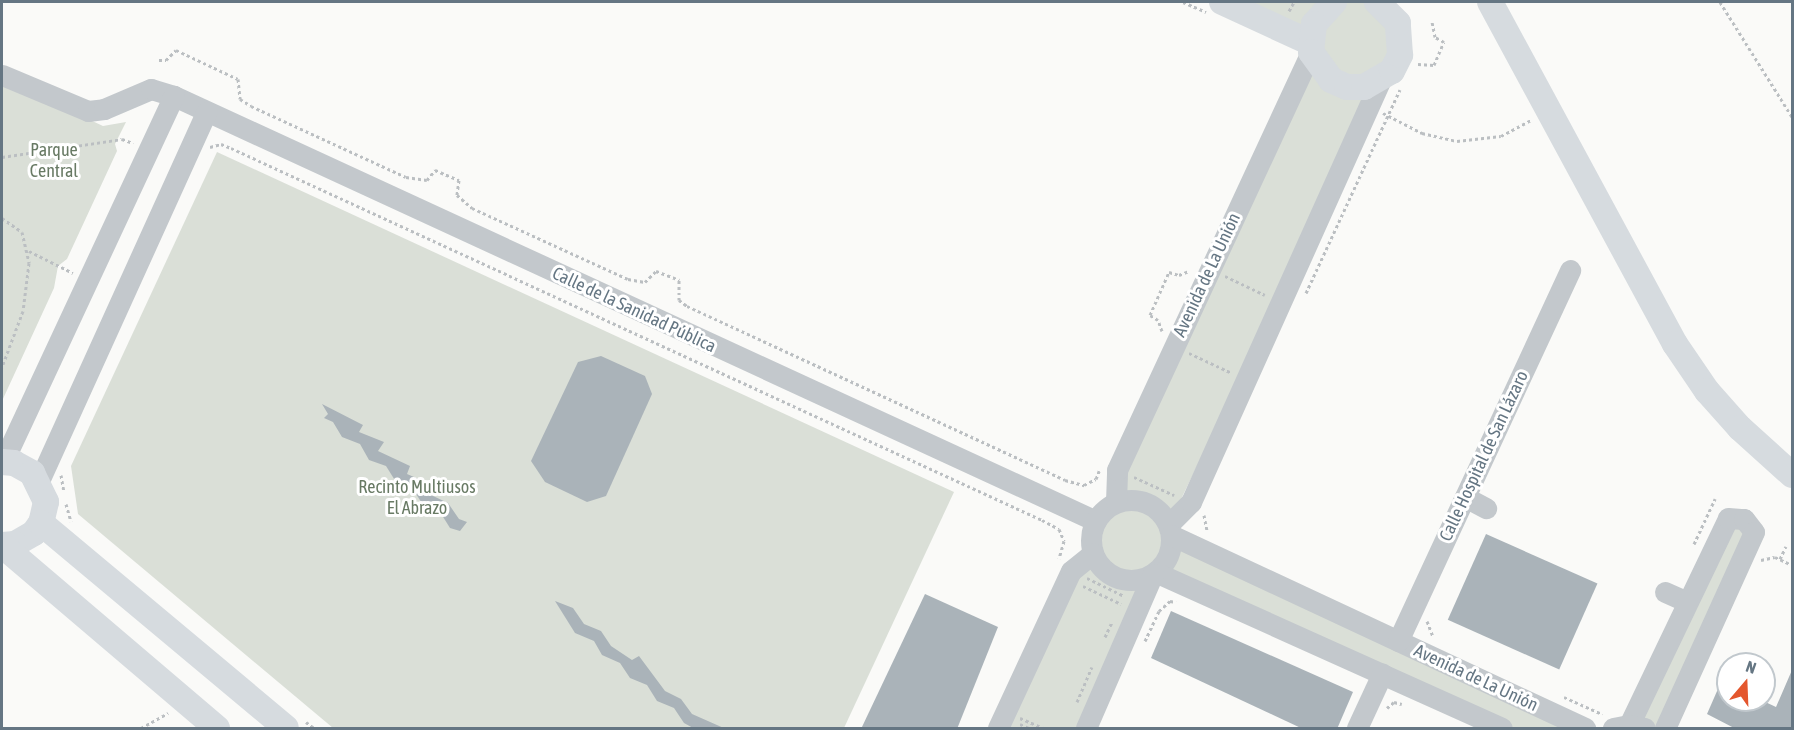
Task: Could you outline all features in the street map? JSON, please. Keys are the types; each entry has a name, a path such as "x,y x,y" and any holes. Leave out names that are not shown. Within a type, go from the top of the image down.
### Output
{"main road":[{"path":"1222,2 1311,48"},
{"path":"1330,2 1314,24 1311,48 1319,69 1339,83 1364,87 1391,82 1392,71 1400,55 1402,36 1388,9 1377,2"},
{"path":"1490,2 1675,344 1707,391 1740,428 1792,475"},
{"path":"2,462 23,467 39,481 46,502 41,523 25,540 2,545"},
{"path":"41,523 286,729"},
{"path":"2,545 217,729"}],"street":[{"name":"Avenida de La Unión","path":"1116,502 1110,466 1203,266 1311,48"},
{"name":"Calle de la Sanidad Pública","path":"2,75 88,111 104,109 151,89 174,96 1096,521"},
{"path":"1086,729 1150,608 1154,573 1168,556 1170,530 1191,502 1282,303 1391,82"},
{"path":"2,462 174,96"},
{"path":"39,481 206,112"},
{"name":"Calle Hospital de San Lázaro","path":"1398,641 1570,270"},
{"path":"1465,497 1486,508"},
{"path":"1154,573 1131,580 1119,578 1099,564 1093,553 1091,539 1096,521 1116,502 1128,499 1152,505 1170,530"},
{"path":"1624,724 1728,518 1735,516 1750,523 1754,532 1665,729"},
{"name":"Avenida de La Unión","path":"1170,530 1585,729"},
{"path":"998,729 1068,573 1093,553"},
{"name":"Avenida de La Unión","path":"1154,573 1187,595 1382,674 1502,729"},
{"path":"1665,592 1687,602"},
{"path":"1358,729 1382,674"}],"path":[{"path":"1720,2 1792,117"},
{"path":"1416,63 1434,65 1444,42 1435,37 1432,22"},
{"path":"159,60 166,60 176,50 238,79 240,99 251,106 406,177 427,180 435,170 459,180 457,195 472,208 635,282 645,282 656,271 679,280 679,300 687,306 1065,480 1084,485 1110,466 1191,502"},
{"path":"1391,82 1389,116 1422,133 1457,141 1501,136 1549,110"},
{"path":"2,157 122,139 133,143"},
{"path":"207,150 221,144 231,148 1042,520 1059,529 1064,541 1068,573"},
{"path":"2,218 22,232 28,251 23,311 2,367"},
{"path":"28,251 73,273"},
{"path":"1246,379 1167,343 1163,329 1150,315 1169,272 1179,275 1203,266 1282,303"},
{"path":"1689,555 1715,499"},
{"path":"1780,559 1786,546"},
{"path":"1068,573 1150,608 1187,595"},
{"path":"1068,573 1125,606 1107,629 1103,648"},
{"path":"1140,652 1150,608"},
{"path":"1430,614 1428,630 1440,640"},
{"path":"1075,706 1094,665"},
{"path":"1555,693 1624,724"},
{"path":"141,729 186,702"},
{"path":"1383,715 1394,702 1409,706"}],"green space":[{"path":"1222,2 1377,2 1398,23 1370,109 1169,524 1585,728 1502,728 1153,574 1086,728 998,728 1071,571 1093,553 1091,539 1098,516 1116,502 1117,470 1311,53"},
{"name":"Parque Central","path":"2,79 103,126 126,122 115,144 117,151 67,259 58,266 54,288 2,401"},
{"name":"Recinto Multiusos El Abrazo","path":"217,152 954,492 844,728 333,728 78,514 71,466"},
{"path":"1750,523 1665,728 1619,726 1723,528"}],"building":[{"path":"601,356 645,376 652,394 606,496 587,502 545,482 531,461 578,362"},
{"path":"322,404 363,425 359,432 384,442 378,451 410,466 407,474 421,480 431,495 448,503 459,519 467,522 460,531 450,528 440,512 423,505 413,489 396,482 386,466 369,460 360,444 342,437 333,422 324,418 328,414"},
{"path":"1486,534 1597,584 1559,669 1448,620"},
{"path":"925,594 998,627 957,729 861,729"},
{"path":"555,601 573,608 584,624 601,631 611,646 632,660 639,656 665,691 681,699 692,714 726,729 695,729 684,723 674,708 657,701 647,685 630,678 620,663 602,655 594,641 575,633"},
{"path":"1171,611 1353,692 1337,729 1303,729 1151,658"},
{"path":"1792,670 1792,729 1736,729 1707,714 1716,693 1716,712 1776,712"}]}
